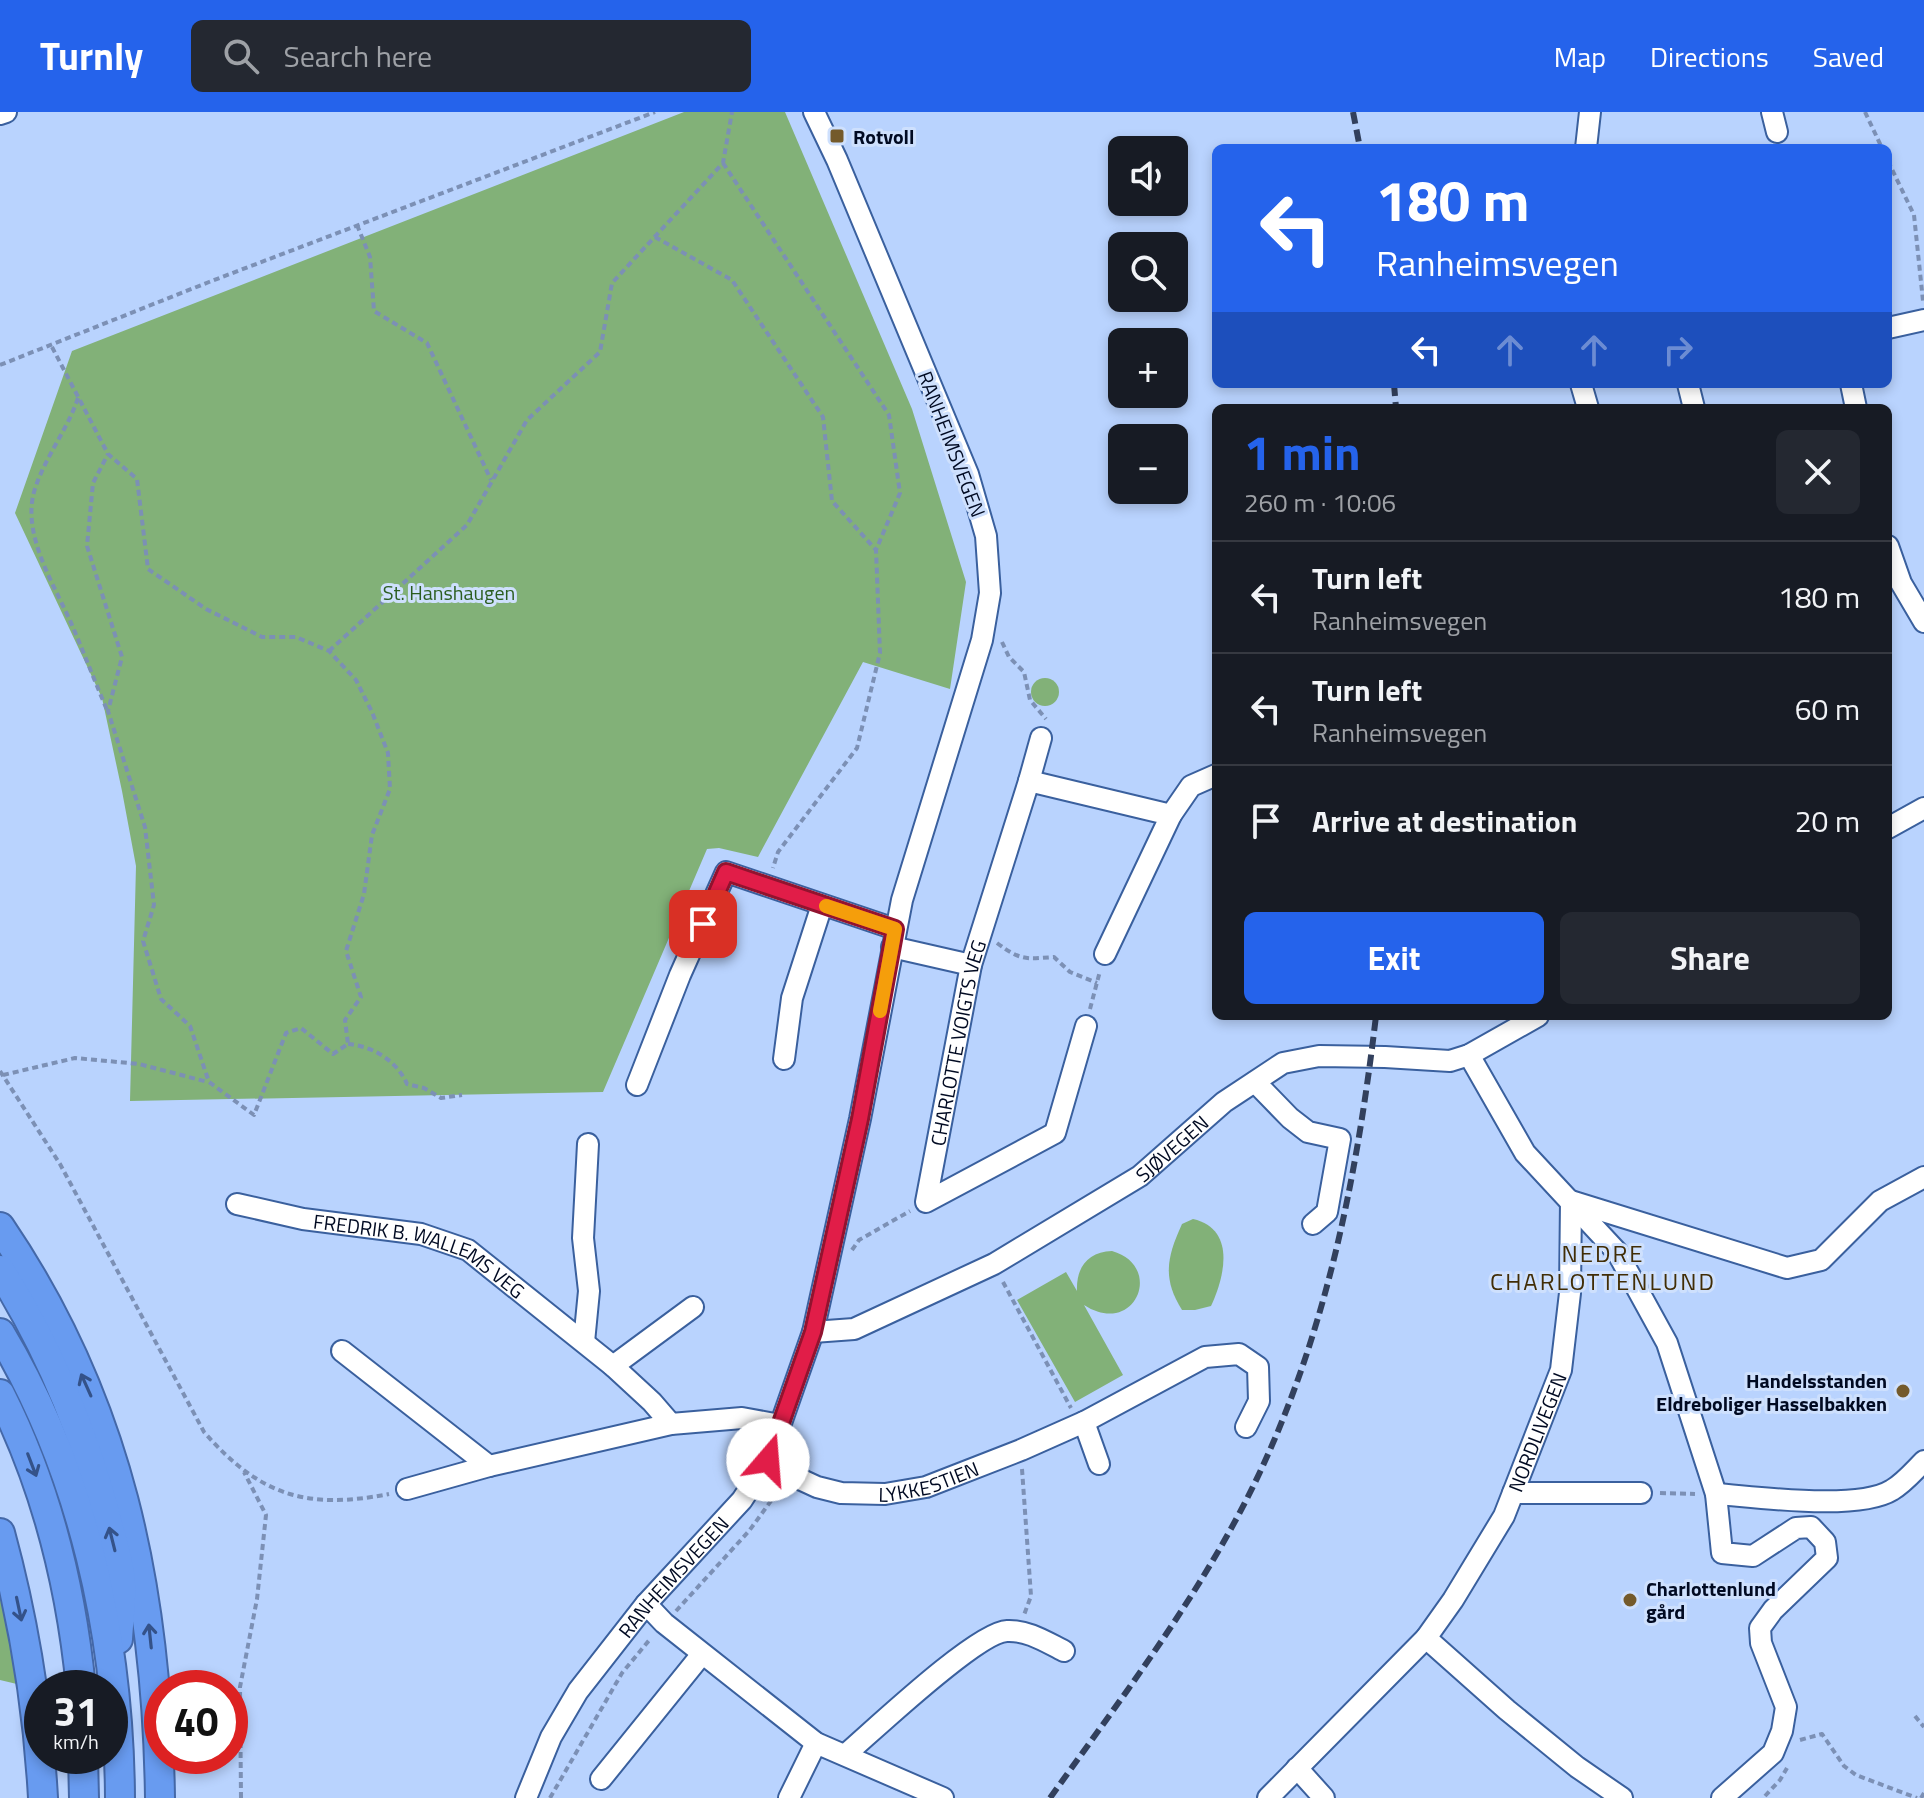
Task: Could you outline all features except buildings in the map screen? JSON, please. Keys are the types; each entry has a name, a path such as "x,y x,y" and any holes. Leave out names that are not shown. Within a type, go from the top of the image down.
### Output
{"highway":[{"path":"0,1227 64,1334 94,1403 116,1467 135,1543 148,1620 159,1743 160,1798"},
{"path":"0,1270 36,1334 71,1409 94,1471 121,1582 116,1670"},
{"path":"0,1333 39,1409 67,1477 89,1551 102,1610 110,1670"},
{"path":"0,1394 19,1431 39,1484 61,1557 76,1630 79,1670"},
{"path":"0,1533 16,1593 33,1684 43,1798"},
{"path":"83,1774 84,1798"},
{"path":"119,1774 120,1798"}],"street":[{"path":"0,114 6,112"},
{"name":"RANHEIMSVEGEN","path":"526,1798 551,1737 578,1691 646,1604 742,1500 768,1460 813,1332 860,1119 894,938 984,627 990,593 986,536 968,474 814,112"},
{"path":"1586,144 1590,112"},
{"path":"1892,327 1924,320"},
{"path":"1892,557 1901,583 1924,622"},
{"name":"CHARLOTTE VOIGTS VEG","path":"926,1202 971,965 1041,738"},
{"path":"1105,954 1171,815 1191,786 1212,777"},
{"path":"1029,781 1171,815"},
{"path":"1892,826 1924,808"},
{"path":"637,1085 680,975 726,872 822,905 894,938 971,965"},
{"path":"784,1059 792,998 822,905"},
{"name":"SJØVEGEN","path":"813,1332 854,1329 994,1264 1140,1176 1224,1102 1283,1063 1319,1056 1450,1061 1469,1055 1531,1020"},
{"path":"926,1202 1055,1133 1086,1026"},
{"path":"1469,1055 1525,1153 1617,1252 1644,1298 1667,1356 1685,1423 1716,1494 1722,1553 1753,1556 1796,1528 1811,1527 1825,1542 1827,1558 1773,1610 1760,1628 1761,1643 1786,1707 1782,1731 1773,1753 1722,1798"},
{"path":"1255,1082 1308,1132 1340,1139 1327,1212 1313,1224"},
{"path":"584,1342 589,1291 583,1238 588,1144"},
{"path":"1571,1201 1787,1268 1821,1260 1880,1201 1924,1177"},
{"name":"NORDLIVEGEN","path":"1268,1798 1426,1638 1504,1516 1561,1370 1570,1293 1571,1201"},
{"name":"FREDRIK B. WALLEMS VEG","path":"237,1204 303,1219 421,1234 468,1250 613,1366 671,1424"},
{"path":"613,1366 693,1307"},
{"path":"342,1351 489,1466"},
{"name":"LYKKESTIEN","path":"768,1460 817,1487 841,1493 885,1494 926,1487 1082,1423 1205,1357 1239,1354 1258,1367 1259,1401 1246,1427"},
{"path":"407,1489 489,1466 671,1424 742,1418 780,1425"},
{"path":"1082,1423 1099,1464"},
{"path":"1716,1494 1854,1502 1877,1498 1894,1489 1924,1461"},
{"path":"1513,1493 1641,1493"},
{"path":"646,1604 664,1623 816,1743 943,1798"},
{"path":"845,1755 962,1653 1003,1630 1027,1633 1064,1651"},
{"path":"1426,1638 1507,1710 1577,1767 1622,1798"},
{"path":"601,1779 702,1654"},
{"path":"789,1798 816,1743"},
{"path":"1297,1768 1324,1798"}],"path":[{"path":"0,365 655,112"},
{"path":"329,651 467,525 527,420 600,352 612,283 723,163 732,112"},
{"path":"1865,112 1880,144"},
{"path":"723,163 889,415 900,493 876,550 880,653 857,748 778,852 767,885"},
{"path":"1892,169 1914,215 1924,311"},
{"path":"357,225 370,257 374,311 427,343 492,482"},
{"path":"655,237 732,280 823,417 832,501 876,550"},
{"path":"52,347 108,454 137,479 148,569 206,609 262,637 296,637 329,651 356,680 372,712 388,753 390,789 372,835 364,894 346,951 361,997 345,1020 348,1044"},
{"path":"78,398 34,492 32,519 45,565 108,711 145,827 154,905 143,941 161,999 190,1026 209,1082"},
{"path":"108,454 93,483 87,546 122,657 108,711"},
{"path":"984,627 999,632 1009,657 1024,672 1030,700 1046,718 1041,738"},
{"path":"981,935 1015,955 1037,961 1054,957 1070,972 1097,983"},
{"path":"1086,1026 1105,954"},
{"path":"407,1489 368,1498 325,1501 286,1493 243,1470 204,1432 60,1164 2,1073 75,1058 139,1064 209,1082 254,1115 286,1033 301,1028 333,1054 348,1044 365,1046 400,1068 407,1084 424,1088 441,1098 462,1095"},
{"path":"829,1263 848,1256 859,1240 926,1202"},
{"path":"994,1264 1082,1423"},
{"path":"1017,1632 1031,1596 1021,1450"},
{"path":"241,1798 240,1687 257,1599 266,1515 243,1470"},
{"path":"1641,1493 1716,1494"},
{"path":"1915,1716 1924,1727"},
{"path":"1799,1741 1822,1734 1844,1766 1856,1775 1921,1796"}],"green space":[{"name":"St. Hanshaugen","path":"684,112 785,112 912,409 966,582 950,689 863,662 758,857 719,848 707,849 603,1092 130,1101 136,866 122,791 102,698 15,513 72,351"},
{"path":"1045,678 1055,682 1059,692 1055,702 1045,706 1035,702 1031,692 1035,682"},
{"path":"1193,1219 1207,1224 1216,1233 1221,1243 1223,1268 1211,1306 1182,1310 1171,1288 1170,1257 1182,1224"},
{"path":"1112,1251 1128,1259 1137,1270 1140,1283 1137,1296 1129,1306 1117,1313 1102,1313 1084,1305 1123,1375 1075,1402 1017,1300 1066,1272 1077,1291 1085,1262 1096,1254"},
{"path":"0,1581 21,1685 0,1680"}],"railway":[{"path":"1353,112 1359,144"},
{"path":"1394,388 1396,404"},
{"path":"1050,1798 1135,1680 1215,1558 1260,1472 1284,1417 1322,1305 1336,1249 1359,1134 1375,1020"}],"slow traffic":[{"path":"826,906 895,929 880,1011"}],"place":[{"name":"Rotvoll","path":"837,136"},
{"name":"Handelsstanden Eldreboliger Hasselbakken","path":"1903,1391"},
{"name":"Charlottenlund gård","path":"1630,1600"}],"district":[{"name":"NEDRE CHARLOTTENLUND","path":"1603,1267"}],"route":[{"path":"703,924 726,872 895,929 860,1119 813,1332 768,1460"}]}
